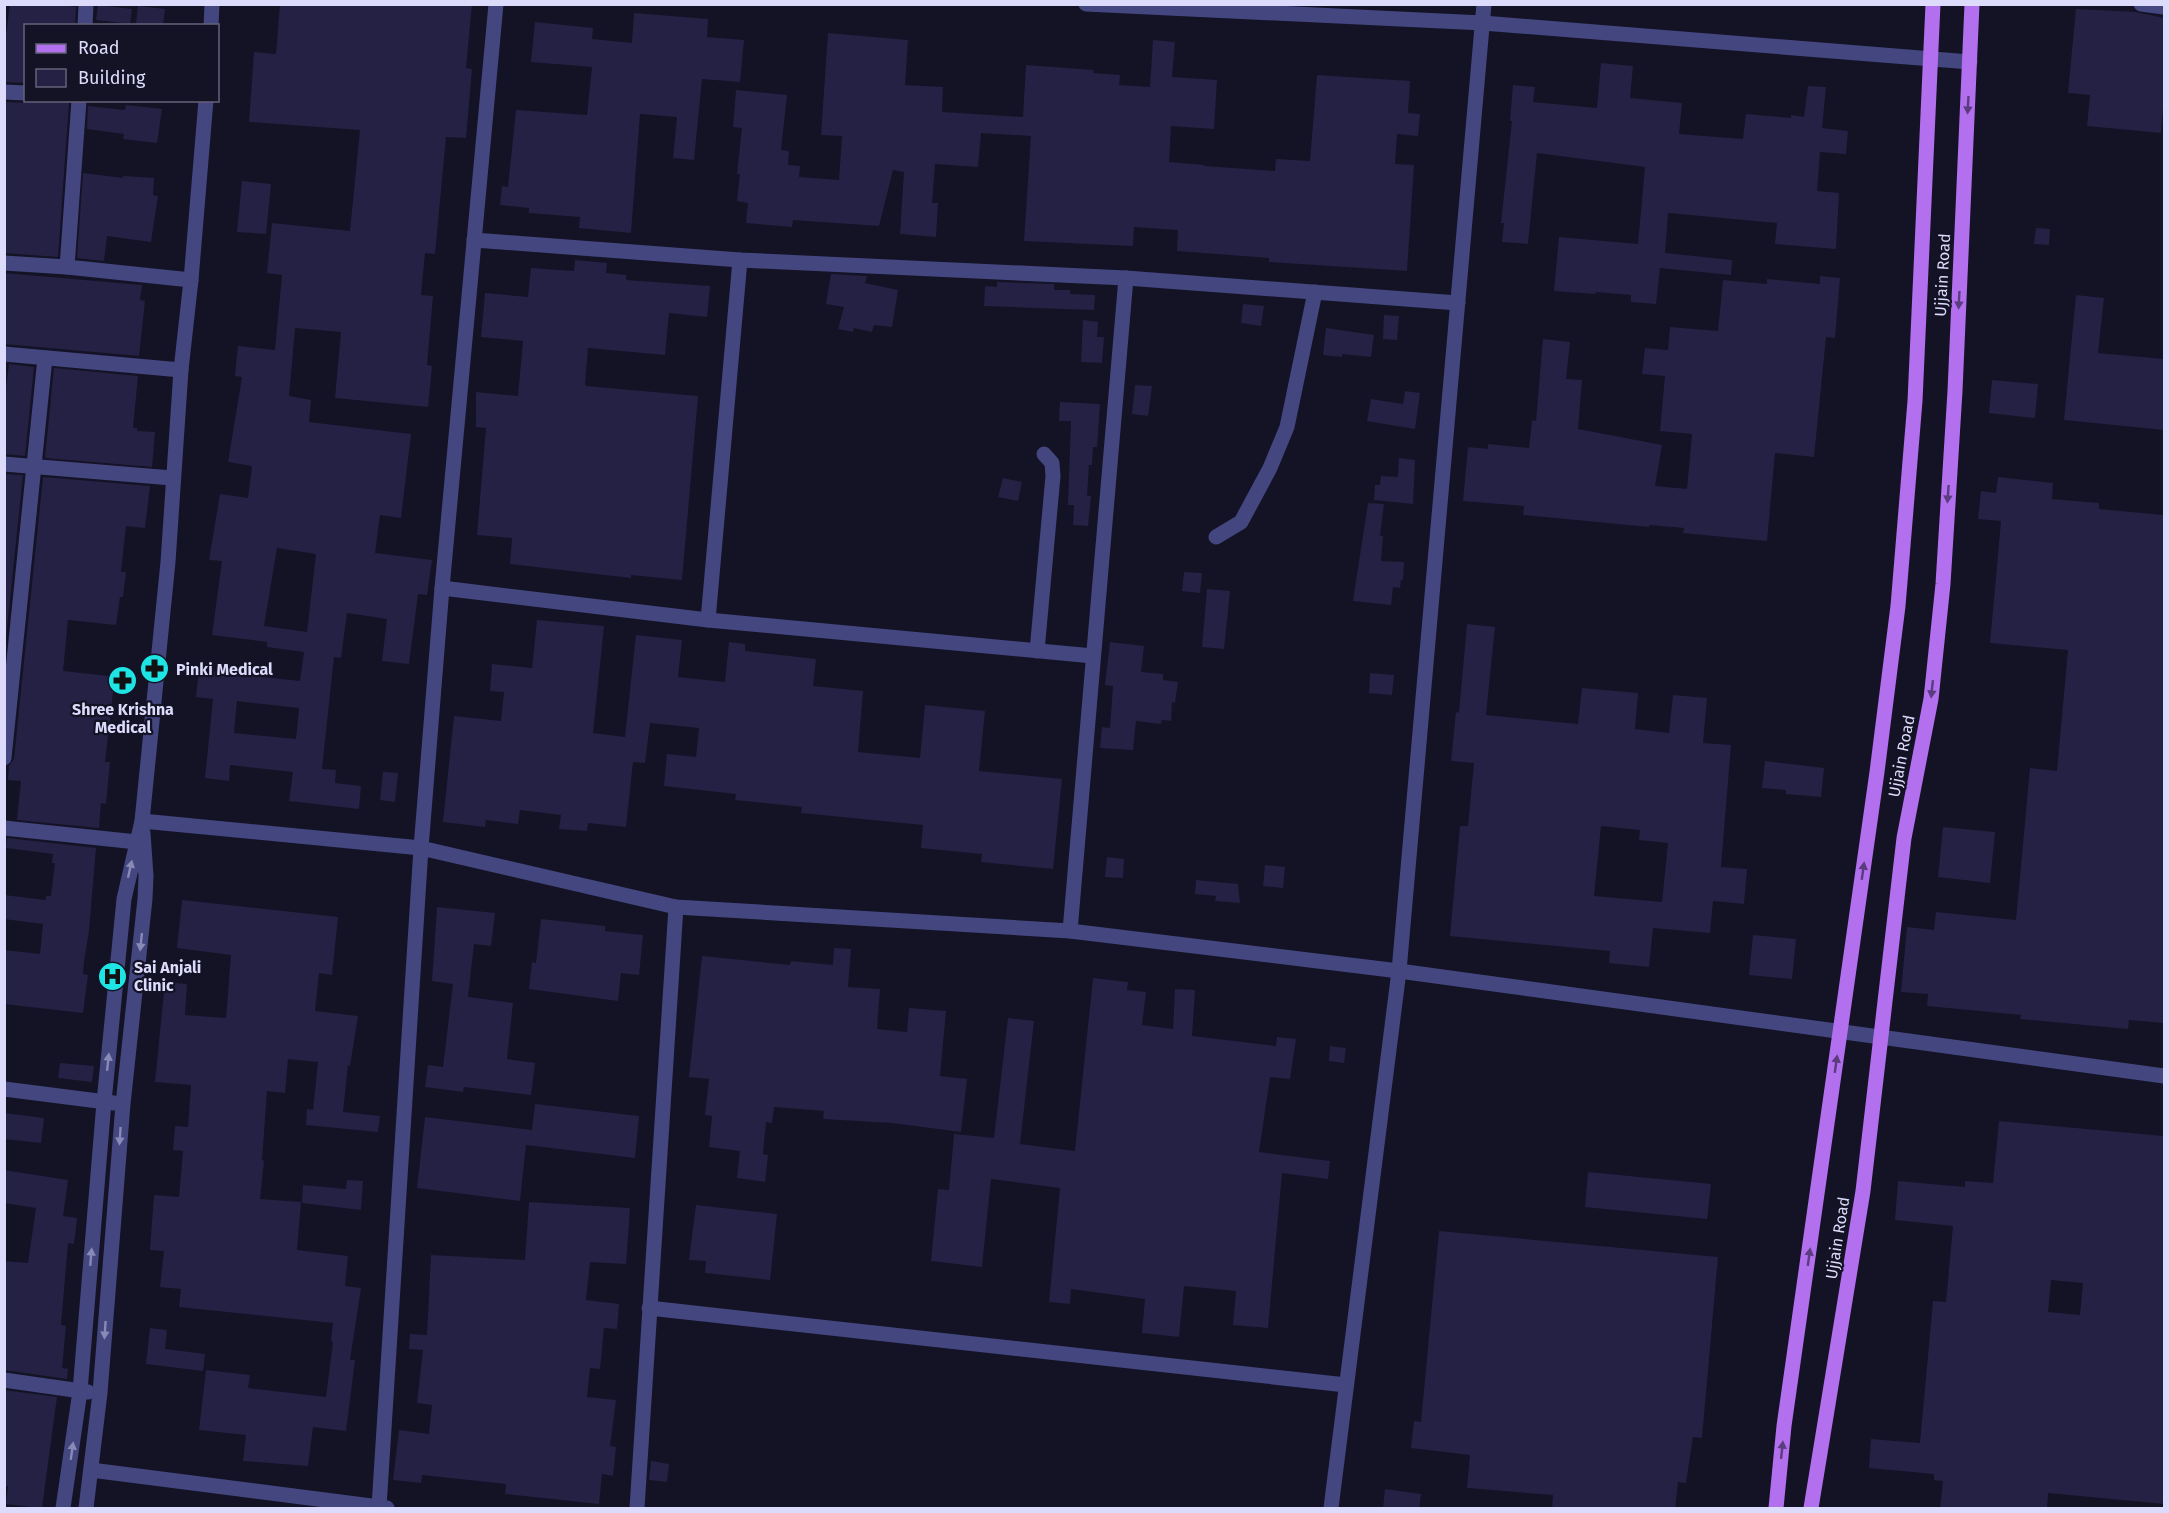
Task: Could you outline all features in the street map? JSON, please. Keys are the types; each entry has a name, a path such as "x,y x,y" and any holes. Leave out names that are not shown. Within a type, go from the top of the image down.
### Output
{"main road":[{"name":"Ujjain Road","path":"1776,1509 1784,1426 1841,1032 1898,606 1915,401 1933,4"},
{"name":"Ujjain Road","path":"1811,1509 1863,1191 1904,838 1930,699 1942,584 1955,391 1972,4"}],"street":[{"path":"85,24 86,4"},
{"path":"211,24 212,4"},
{"path":"92,1470 383,1508 421,848 442,588 496,4"},
{"path":"1086,4 1483,23 1970,62"},
{"path":"1331,1509 1399,971 1484,4"},
{"path":"2141,4 2164,7"},
{"path":"4,92 24,93"},
{"path":"66,267 79,102"},
{"path":"86,1509 100,1393 123,1104 145,899 146,876 142,821 168,562 172,478 206,102"},
{"path":"474,240 740,260 1126,278 1458,303"},
{"path":"708,620 740,260"},
{"path":"4,263 191,280"},
{"path":"1070,931 1126,278"},
{"path":"1216,537 1241,522 1287,428 1315,292"},
{"path":"4,354 181,369"},
{"path":"4,758 45,358"},
{"path":"1037,651 1053,476 1052,463 1044,454"},
{"path":"4,464 172,478"},
{"path":"442,588 708,620 1093,656"},
{"path":"142,821 421,848 676,906 1070,931 1399,971 2164,1076"},
{"path":"63,1509 80,1390 124,898 142,821"},
{"path":"4,828 136,842"},
{"path":"637,1509 676,906"},
{"path":"4,1089 123,1104"},
{"path":"650,1308 1346,1385"},
{"path":"4,1380 100,1393"}],"building":[{"path":"10,4 55,4 76,7 75,24 24,24 24,83 4,82 4,50"},
{"path":"280,4 472,4 466,68 472,69 466,138 446,137 435,254 425,253 421,295 433,296 427,365 432,366 428,407 335,398 341,332 295,328 289,396 311,400 309,422 411,434 401,518 380,515 375,553 432,560 427,595 418,594 409,664 382,661 387,619 347,613 341,658 334,657 322,769 336,770 335,783 361,786 359,809 289,801 293,772 230,765 229,781 205,778 213,699 196,697 199,670 300,681 304,652 267,647 267,642 212,635 222,561 209,560 220,494 248,498 252,466 228,462 242,377 235,376 238,346 275,350 282,275 267,273 272,223 350,231 360,130 249,122 254,52 276,54","holes":["277,548 316,554 307,632 264,626","237,701 299,708 296,739 234,733"]},
{"path":"98,5 132,9 130,24 96,20"},
{"path":"138,6 165,9 163,24 136,24"},
{"path":"2076,9 2136,12 2164,18 2164,94 2161,133 2087,126 2090,95 2068,93"},
{"path":"634,13 708,19 707,37 744,40 740,82 702,79 694,160 673,158 677,117 640,114 631,233 579,228 580,217 529,213 529,208 500,205 502,186 508,187 516,110 587,115 592,67 531,62 535,22 593,28 592,39 632,43"},
{"path":"828,33 908,40 905,85 943,87 942,112 1023,117 1026,65 1094,70 1093,73 1120,75 1119,85 1150,87 1153,40 1175,42 1172,77 1217,80 1214,129 1171,126 1169,162 1204,166 1275,171 1276,159 1310,161 1317,75 1410,81 1408,113 1420,114 1418,136 1397,134 1395,164 1414,165 1407,271 1269,262 1269,258 1177,251 1178,230 1134,227 1133,246 1024,241 1031,136 981,133 978,167 935,164 932,203 938,203 936,237 900,234 904,172 893,170 879,226 793,220 792,227 746,223 748,203 737,201 740,174 737,174 742,128 733,127 736,90 787,95 781,150 789,151 788,165 800,166 799,177 839,180 842,136 821,135"},
{"path":"1601,63 1633,66 1630,98 1682,103 1679,134 1743,139 1746,114 1804,117 1808,86 1826,87 1822,128 1848,131 1846,154 1820,152 1817,191 1839,193 1836,249 1775,244 1777,223 1668,213 1665,253 1732,260 1731,275 1660,268 1656,304 1631,302 1631,295 1554,291 1559,237 1638,244 1645,167 1537,153 1528,244 1502,242 1504,223 1501,223 1512,121 1510,121 1513,85 1535,87 1533,102 1597,108"},
{"path":"4,102 69,102 58,257 4,253"},
{"path":"126,105 162,109 157,143 123,139 124,134 87,129 88,106 125,110"},
{"path":"83,173 123,178 123,176 154,178 153,195 158,196 151,242 107,236 104,261 77,258"},
{"path":"242,181 271,184 266,234 237,232"},
{"path":"2036,228 2050,229 2049,245 2034,244"},
{"path":"575,260 607,263 606,273 626,275 626,280 710,286 707,317 669,313 665,355 588,348 586,386 698,396 682,580 631,575 631,578 510,564 512,538 477,535 486,428 476,427 476,392 518,396 523,341 481,337 485,293 528,297 531,268 574,271"},
{"path":"4,273 142,285 140,300 145,301 139,356 4,344"},
{"path":"831,274 867,276 865,283 898,290 892,327 874,325 872,332 854,328 853,332 838,329 844,307 826,304"},
{"path":"1820,276 1840,278 1835,338 1826,337 1814,457 1775,453 1767,541 1683,533 1684,528 1649,525 1649,527 1523,515 1524,506 1463,501 1468,447 1488,449 1488,444 1529,448 1532,420 1536,421 1543,339 1570,342 1566,379 1582,380 1578,429 1662,445 1655,486 1687,489 1692,434 1660,431 1665,376 1642,374 1645,348 1668,350 1670,327 1718,331 1723,280 1767,284 1767,279 1820,284"},
{"path":"997,282 1054,284 1054,290 1070,290 1070,294 1095,295 1094,310 984,306 985,286 997,287"},
{"path":"2076,295 2104,298 2098,353 2164,359 2164,430 2064,420"},
{"path":"1243,304 1264,306 1261,326 1241,323"},
{"path":"1384,315 1399,316 1397,340 1383,339"},
{"path":"1083,320 1098,322 1097,337 1104,337 1102,363 1081,362"},
{"path":"1326,328 1374,335 1371,357 1323,355"},
{"path":"9,364 34,367 25,456 4,454 4,402"},
{"path":"54,368 138,376 133,428 137,428 137,431 155,432 152,467 45,458"},
{"path":"1992,380 2038,384 2035,418 1989,413"},
{"path":"1135,385 1152,386 1148,416 1132,414"},
{"path":"1405,391 1420,393 1415,429 1367,421 1371,399 1403,404"},
{"path":"1060,402 1100,404 1097,447 1093,447 1092,465 1089,465 1087,496 1091,496 1088,526 1073,525 1074,505 1068,505 1071,421 1059,421"},
{"path":"1399,458 1415,460 1413,504 1374,500 1375,485 1380,485 1381,476 1398,477"},
{"path":"4,474 23,475 4,657"},
{"path":"43,477 150,486 145,528 126,526 121,572 126,572 116,625 68,620 63,671 117,677 115,692 113,692 105,762 110,762 106,804 101,803 99,828 17,820 21,781 8,780 9,766 14,759"},
{"path":"1998,477 2053,483 2052,499 2099,503 2099,509 2164,515 2164,1023 2129,1020 2128,1029 2020,1019 2021,1015 1927,1006 1928,994 1901,992 1907,927 1934,930 1936,912 2016,920 2030,768 2057,771 2068,650 1990,643 2001,521 1978,519 1981,491 1996,493"},
{"path":"1003,478 1022,482 1018,501 998,497"},
{"path":"1368,503 1384,504 1380,536 1383,536 1381,561 1404,562 1403,580 1401,580 1400,588 1393,587 1391,605 1353,601"},
{"path":"1184,572 1202,573 1200,593 1182,591"},
{"path":"1207,589 1230,591 1224,649 1202,647"},
{"path":"537,620 604,626 593,733 625,737 636,635 682,640 678,677 725,682 729,642 745,644 745,651 816,659 813,686 863,691 858,752 920,758 925,705 985,711 979,771 1062,779 1053,869 981,862 982,854 921,848 923,825 801,813 802,807 735,800 736,794 664,786 667,754 696,757 699,728 650,723 645,763 633,762 626,827 588,823 587,831 559,829 561,815 520,810 518,824 486,820 485,827 443,822 454,716 501,721 504,692 490,691 492,664 532,668"},
{"path":"1467,624 1495,627 1486,715 1578,724 1582,688 1638,693 1635,729 1669,733 1673,695 1707,698 1703,743 1731,745 1721,867 1747,869 1744,904 1713,901 1710,933 1653,928 1649,967 1609,963 1610,951 1450,936 1460,826 1468,826 1474,763 1451,761 1456,712 1459,713","holes":["1601,826 1640,830 1639,840 1668,843 1662,902 1594,896"]},
{"path":"1110,642 1144,646 1141,672 1163,674 1163,680 1178,682 1175,703 1172,702 1171,721 1162,720 1161,724 1136,721 1133,750 1100,748 1102,727 1110,728 1113,686 1105,685"},
{"path":"1370,673 1394,675 1392,695 1369,693"},
{"path":"1765,761 1824,768 1821,797 1786,794 1786,790 1762,788"},
{"path":"383,772 398,773 395,802 380,800"},
{"path":"1943,827 1995,832 1990,883 1938,877"},
{"path":"7,838 96,848 89,931 84,961 83,974 88,975 83,1013 4,1004 4,950 40,954 43,924 4,919 4,895 46,900 46,896 51,896 55,863 52,863 53,854 6,848"},
{"path":"1107,857 1124,859 1123,878 1105,877"},
{"path":"1265,865 1285,867 1283,888 1263,886"},
{"path":"1196,880 1238,884 1240,903 1215,901 1216,896 1195,894"},
{"path":"182,900 338,917 332,975 319,973 315,1011 358,1016 350,1066 348,1065 343,1112 380,1116 378,1132 306,1125 307,1109 313,1110 318,1062 288,1059 285,1093 267,1091 262,1160 264,1161 260,1199 301,1202 297,1250 348,1256 345,1286 361,1288 350,1360 355,1360 346,1431 313,1427 308,1466 243,1461 246,1435 199,1430 206,1370 250,1375 248,1388 326,1397 333,1323 179,1307 181,1289 160,1287 164,1251 150,1250 154,1195 179,1197 183,1151 173,1150 175,1126 188,1127 191,1085 155,1082 165,982 187,984 185,1015 226,1018 231,955 177,948"},
{"path":"437,907 495,913 491,946 474,944 468,997 513,1003 507,1059 535,1063 531,1095 464,1087 463,1092 425,1087 428,1065 443,1067 453,984 432,981"},
{"path":"541,919 605,926 605,931 643,935 639,975 621,973 618,1001 529,989 532,962 536,963"},
{"path":"1753,935 1796,939 1792,979 1749,975"},
{"path":"834,948 851,949 848,987 880,989 877,1029 907,1032 909,1008 946,1011 940,1076 967,1079 961,1132 892,1123 823,1119 824,1111 774,1107 772,1123 766,1122 763,1154 768,1155 765,1182 737,1178 740,1151 709,1147 712,1116 705,1115 709,1079 689,1077 702,956 790,965 791,961 833,965"},
{"path":"1093,978 1128,982 1127,990 1146,992 1142,1025 1173,1029 1175,989 1195,990 1192,1036 1276,1046 1277,1037 1296,1039 1290,1079 1270,1077 1259,1152 1330,1161 1328,1179 1282,1173 1268,1328 1233,1325 1236,1291 1184,1286 1179,1337 1142,1333 1145,1299 1071,1289 1070,1304 1049,1302 1060,1188 991,1179 982,1267 931,1261 938,1189 949,1190 954,1134 994,1138 1008,1018 1034,1021 1020,1144 1075,1151"},
{"path":"1330,1046 1346,1048 1344,1063 1329,1061"},
{"path":"60,1063 94,1066 92,1082 58,1078"},
{"path":"535,1104 639,1116 635,1158 526,1145 520,1201 417,1188 425,1117 532,1130"},
{"path":"4,1113 44,1118 41,1143 4,1139"},
{"path":"1999,1121 2164,1136 2164,1504 2048,1493 2047,1509 1940,1509 1943,1481 1934,1480 1934,1474 1869,1468 1871,1439 1920,1443 1933,1301 1946,1302 1953,1226 1895,1220 1898,1181 1965,1187 1965,1181 1993,1183","holes":["2051,1280 2083,1283 2080,1315 2048,1312"]},
{"path":"4,1170 68,1180 63,1216 77,1218 74,1244 68,1243 61,1325 66,1326 62,1368 68,1369 67,1379 4,1370 4,1261 28,1263 36,1208 4,1203"},
{"path":"1588,1172 1711,1184 1707,1219 1585,1207"},
{"path":"347,1180 363,1181 361,1210 302,1203 303,1185 346,1189"},
{"path":"529,1202 630,1208 626,1264 590,1262 586,1300 619,1304 617,1329 604,1328 600,1369 590,1368 587,1397 616,1400 610,1446 616,1447 613,1476 602,1474 599,1504 505,1494 506,1484 422,1475 421,1483 393,1480 399,1430 429,1434 432,1405 417,1403 423,1350 409,1349 410,1334 427,1335 431,1255 525,1260"},
{"path":"696,1205 777,1214 770,1280 705,1273 706,1261 689,1260"},
{"path":"1439,1231 1718,1257 1702,1438 1693,1437 1686,1483 1678,1482 1675,1509 1552,1509 1553,1495 1467,1488 1470,1455 1411,1448 1414,1421 1421,1422"},
{"path":"150,1328 167,1330 165,1349 205,1354 203,1371 146,1364"},
{"path":"4,1390 57,1397 42,1508 6,1504 8,1486 4,1486"},
{"path":"651,1461 669,1464 667,1482 649,1480"},
{"path":"1385,1489 1421,1494 1419,1509 1383,1509"}],"place":[{"name":"Pinki Medical","path":"155,669"},
{"name":"Shree Krishna Medical","path":"123,681"},
{"name":"Sai Anjali Clinic","path":"113,976"}]}
